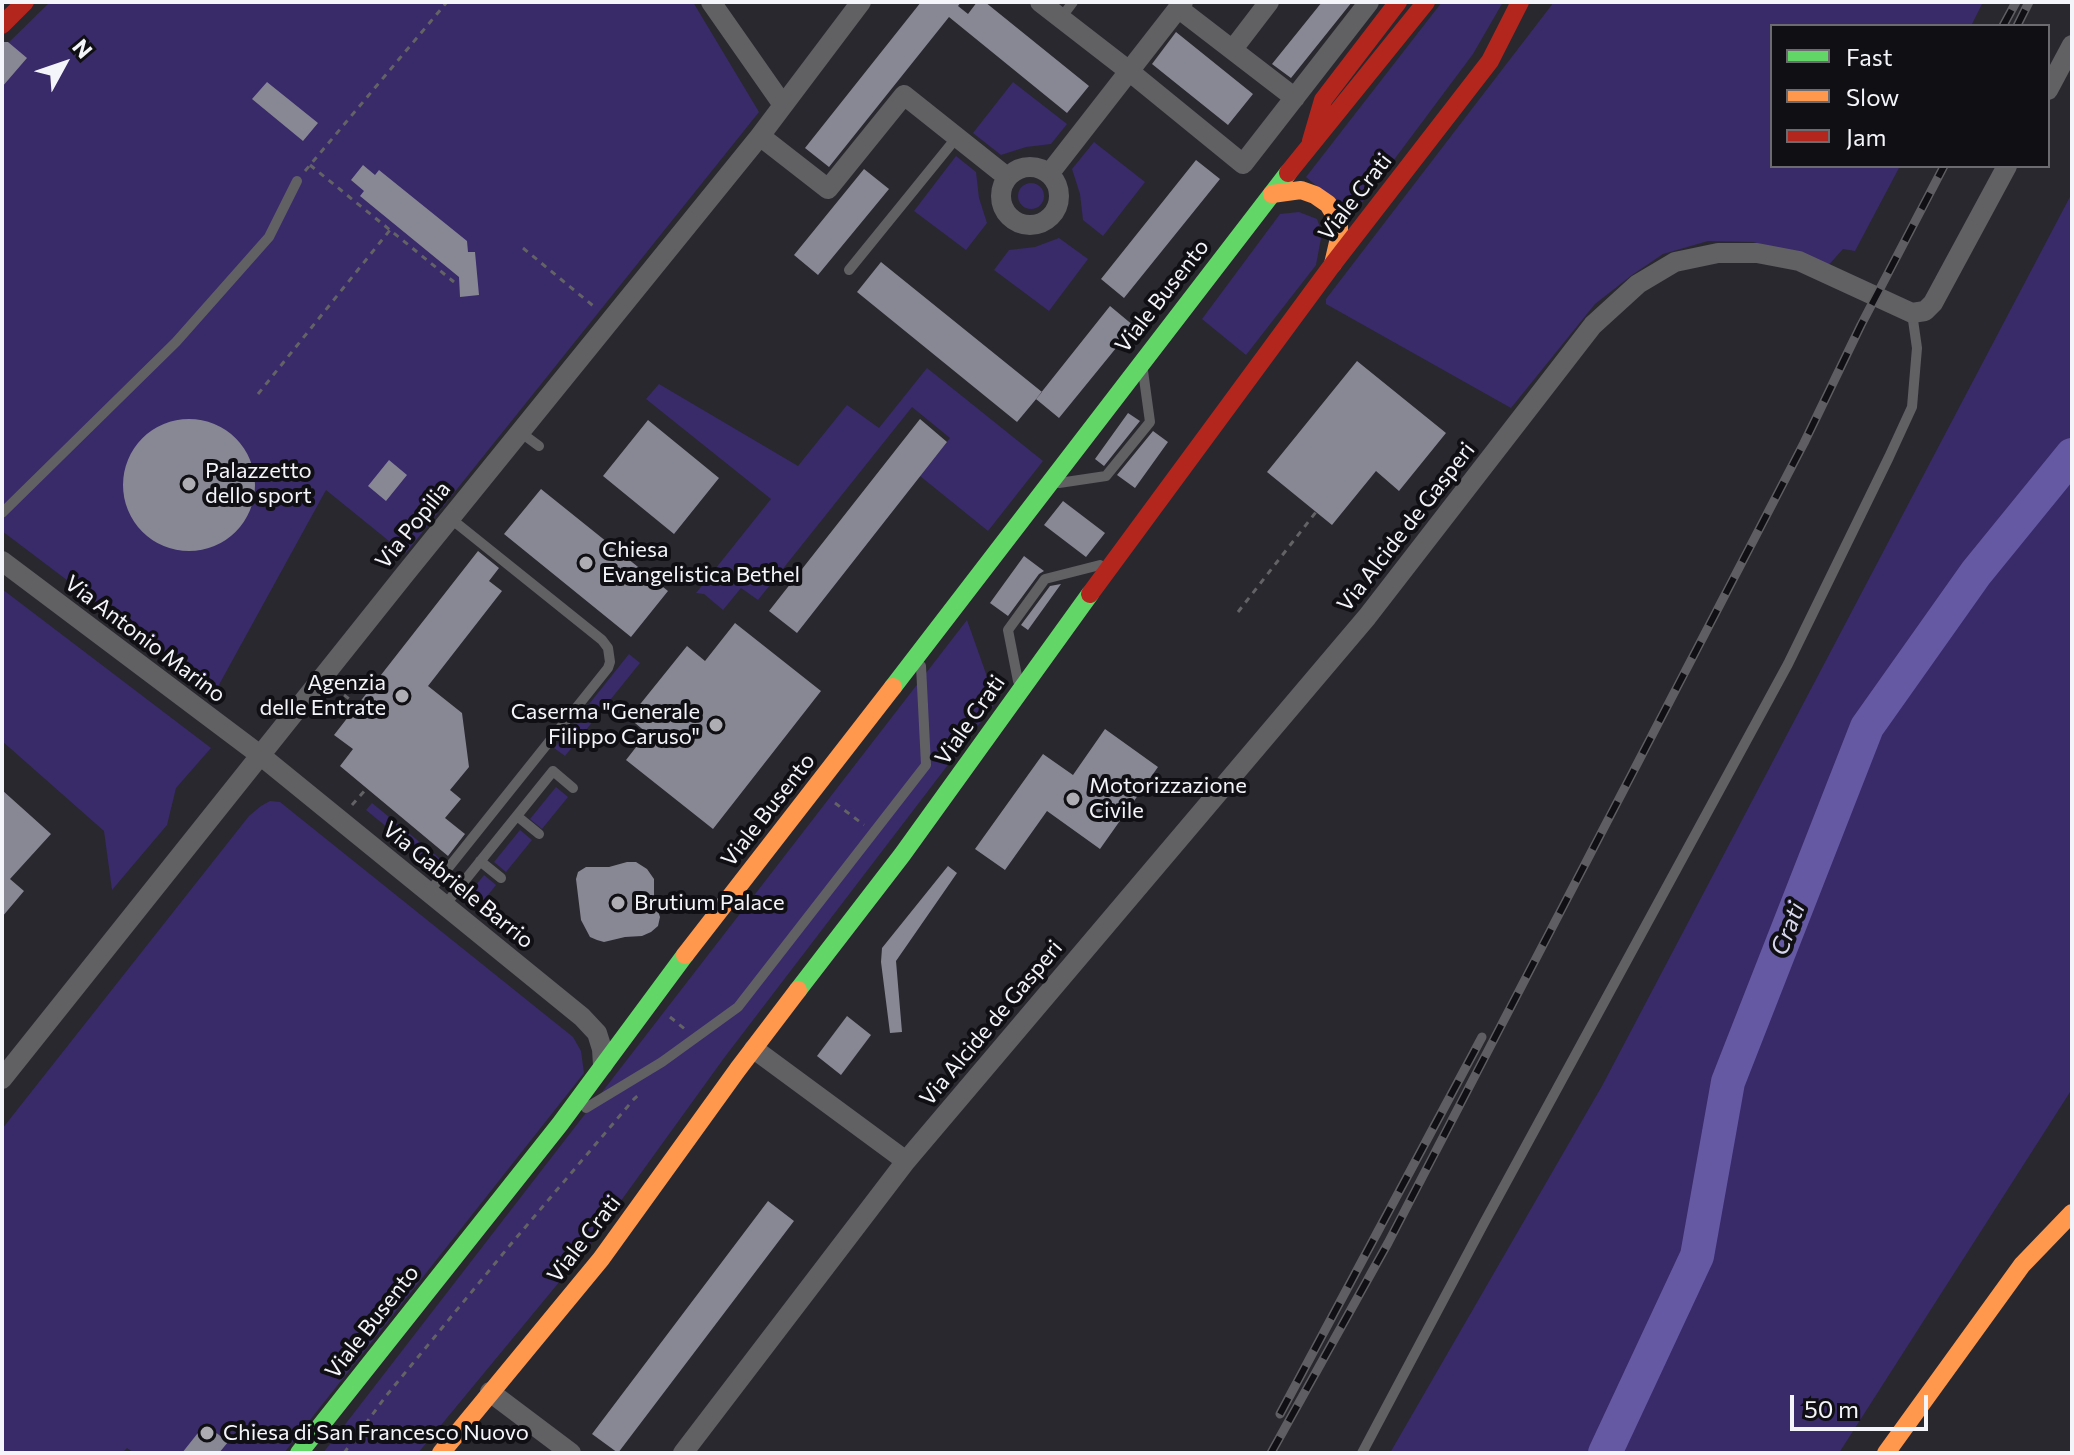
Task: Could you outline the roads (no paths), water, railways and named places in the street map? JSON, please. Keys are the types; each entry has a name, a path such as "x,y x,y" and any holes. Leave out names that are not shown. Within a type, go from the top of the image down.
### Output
{"main road":[{"path":"2,25 25,2"},
{"path":"1310,144 1323,100 1398,2"},
{"name":"Viale Busento","path":"299,1453 560,1124 649,1002 1310,144 1426,2"},
{"name":"Viale Crati","path":"441,1453 601,1259 754,1049 902,855 1333,264 1490,61 1520,2"},
{"path":"1490,61 1537,2"},
{"path":"1272,194 1301,190 1315,195 1335,212 1339,222 1339,238 1333,264"},
{"path":"1886,1453 2022,1265 2072,1213"}],"street":[{"path":"711,2 783,105"},
{"name":"Via Popilia","path":"2,1079 760,136 861,2"},
{"path":"1040,2 1067,10 1129,71 1243,164 1369,2"},
{"path":"1233,49 1269,2"},
{"path":"1049,174 1180,5 1295,98"},
{"path":"2050,86 2072,45"},
{"path":"760,136 828,189 904,95 1007,177"},
{"path":"1032,166 1049,174 1059,190 1057,209 1051,217 1033,225 1013,220 1002,204 1001,194 1007,177 1014,171 1032,166"},
{"path":"1912,313 1925,311 1933,303 2006,168"},
{"name":"Via Alcide de Gasperi","path":"683,1453 906,1161 1367,617 1593,325 1638,284 1675,262 1718,253 1757,253 1799,261 1912,313"},
{"name":"Via Antonio Marino","path":"2,561 260,755"},
{"name":"Via Gabriele Barrio","path":"260,755 582,1017 597,1033 603,1065"},
{"path":"754,1049 866,1123 906,1161"},
{"path":"490,1392 571,1453"}],"lane":[{"path":"849,270 957,137"},
{"path":"2,513 176,342 269,237 297,181"},
{"path":"1362,1453 1788,664 1882,470 1912,407 1917,348 1912,313"},
{"path":"1048,485 1106,476 1150,422 1142,361"},
{"path":"520,432 539,446"},
{"path":"437,899 571,710 608,668 611,654 602,640 450,518"},
{"path":"1020,691 1008,630 1045,579 1114,561"},
{"path":"560,1124 662,1062 738,1007 926,765 920,652"},
{"path":"437,899 480,861 553,771 573,788"},
{"path":"517,816 539,834"},
{"path":"480,861 501,878"}],"waterway":[{"name":"Crati","path":"1605,1453 1697,1256 1728,1082 1867,727 1976,573 2072,455"}],"railway":[{"path":"2004,24 2016,2"},
{"path":"2018,24 2029,2"},
{"path":"1271,1453 1388,1243 1804,443 1943,168"},
{"path":"1280,1414 1482,1037"}],"place":[{"name":"Palazzetto dello sport","path":"189,484"},
{"name":"Chiesa Evangelistica Bethel","path":"586,563"},
{"name":"Agenzia delle Entrate","path":"402,696"},
{"name":"Caserma \"Generale Filippo Caruso\"","path":"716,725"},
{"name":"Motorizzazione Civile","path":"1073,799"},
{"name":"Brutium Palace","path":"618,903"},
{"name":"Chiesa di San Francesco Nuovo","path":"207,1433"}]}
